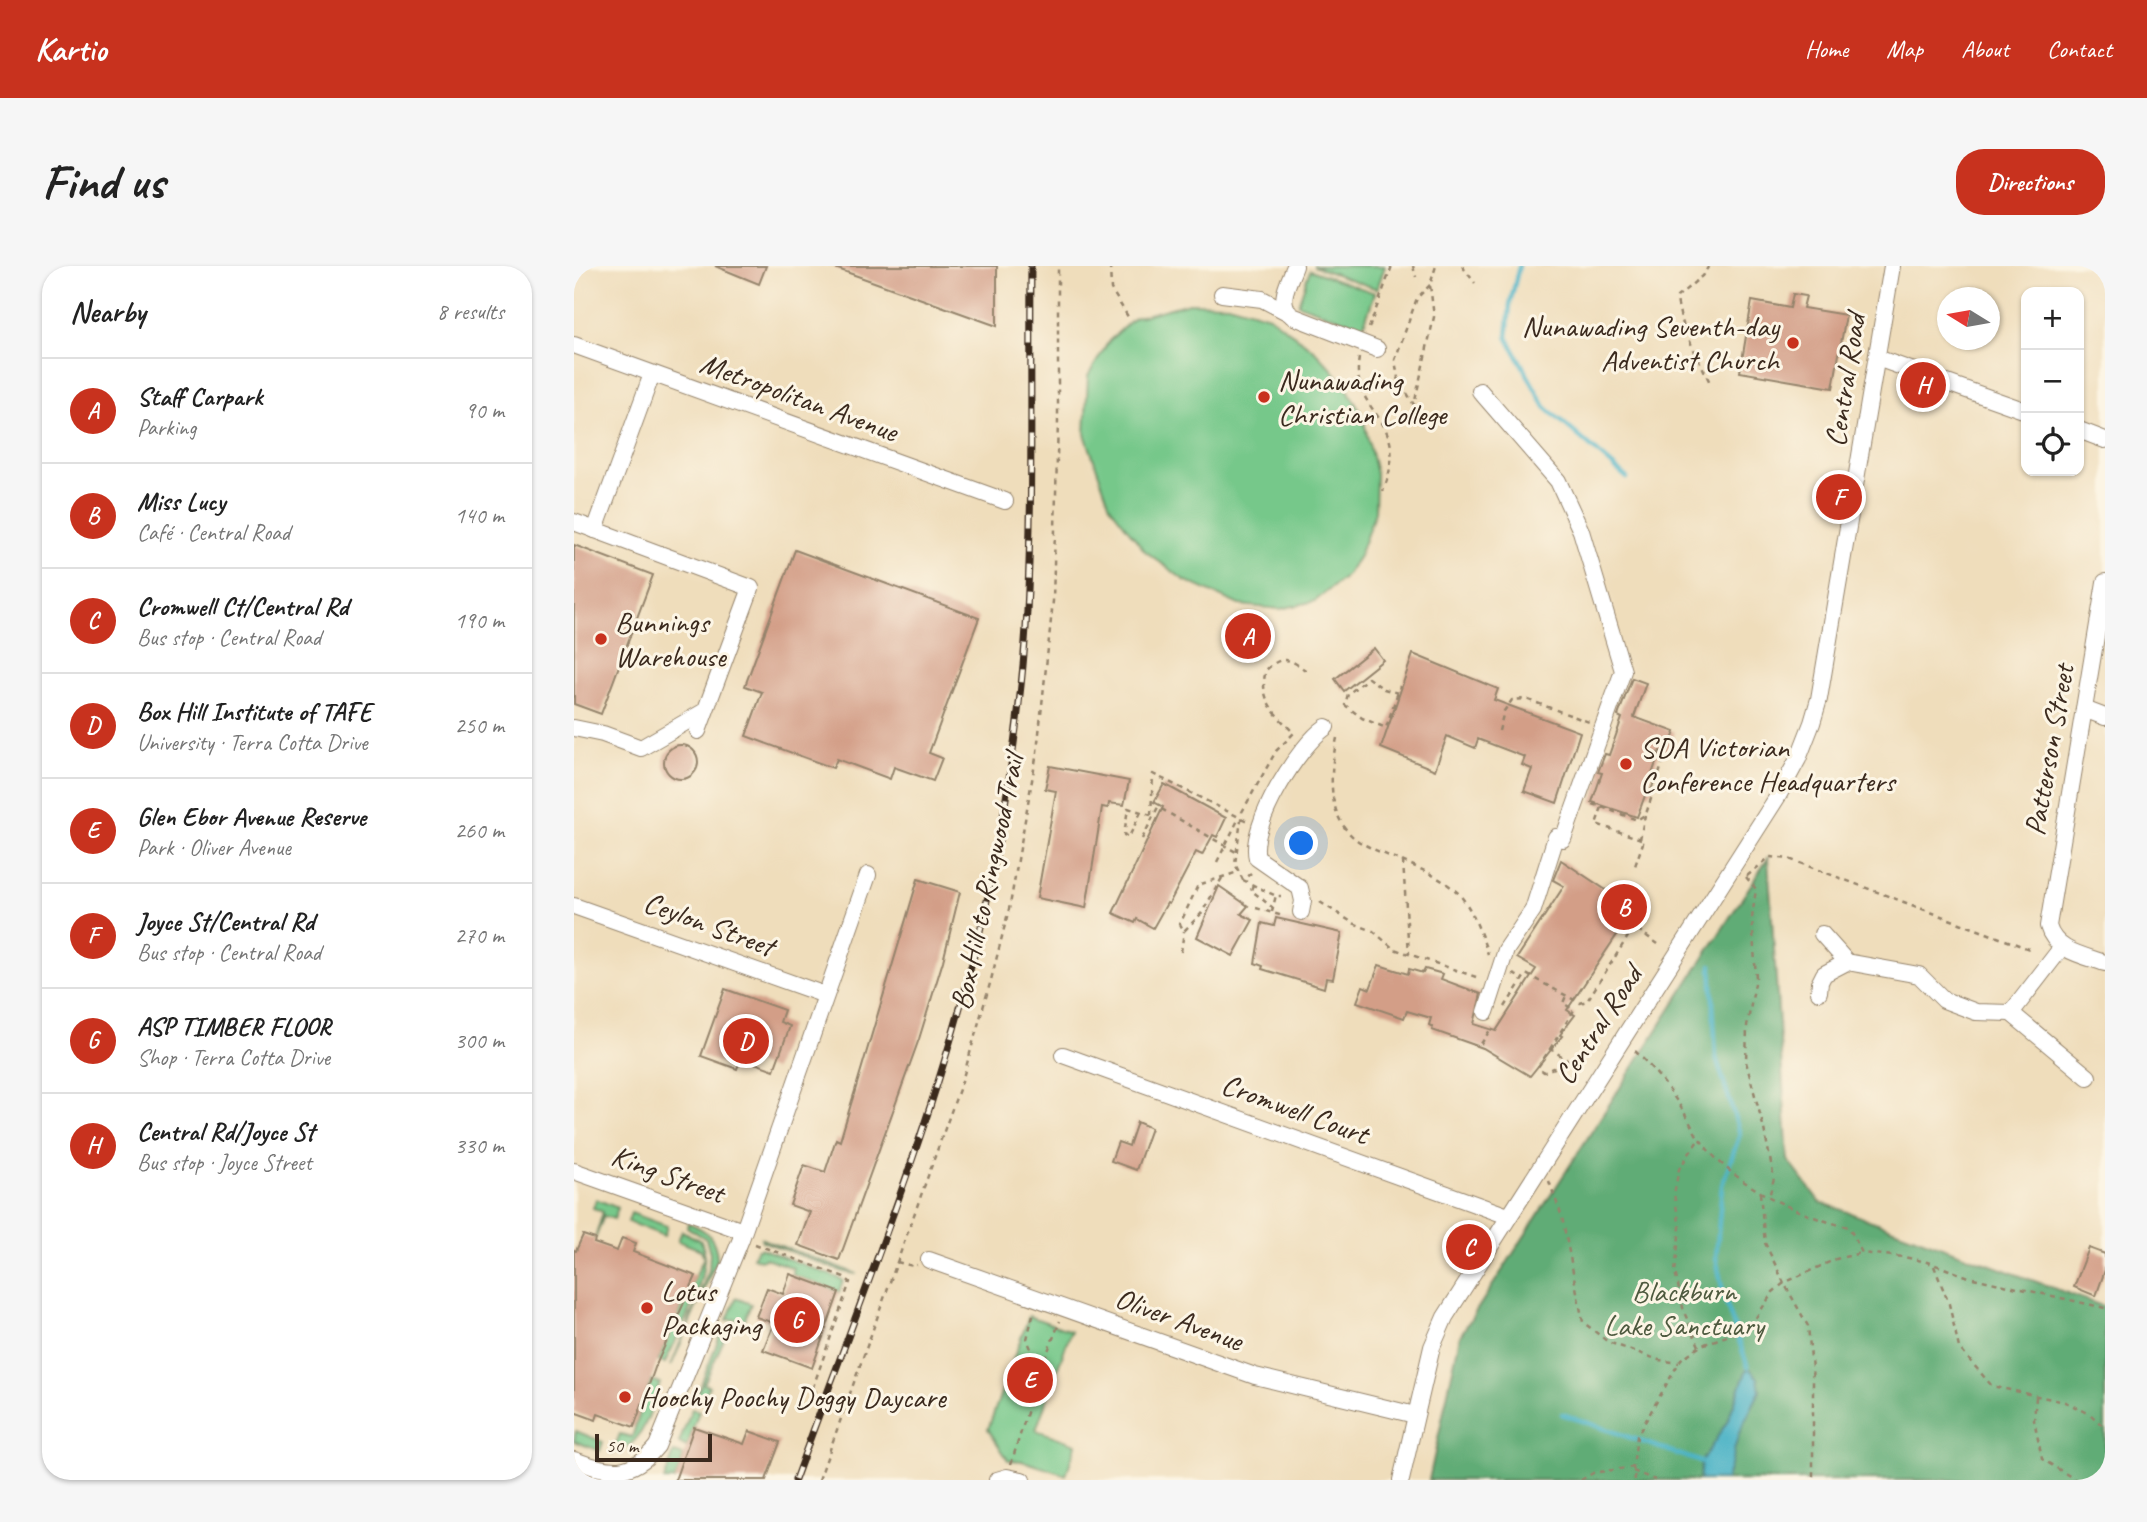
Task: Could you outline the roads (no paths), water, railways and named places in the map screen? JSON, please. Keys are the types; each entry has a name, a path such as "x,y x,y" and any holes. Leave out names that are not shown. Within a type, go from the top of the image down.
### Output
{"street":[{"path":"1287,312 1283,298 1295,266"},
{"name":"Central Road","path":"1401,1480 1432,1347 1445,1317 1619,1044 1739,873 1812,723 1819,699 1892,266"},
{"path":"1222,294 1262,299 1370,346"},
{"name":"Metropolitan Avenue","path":"574,345 1005,501"},
{"path":"1877,358 2021,409"},
{"path":"595,530 652,374"},
{"path":"1480,391 1558,481 1581,531 1623,671 1534,910 1511,941 1500,968 1494,1015"},
{"path":"2084,432 2105,440"},
{"path":"574,522 751,588 698,732"},
{"name":"Patterson Street","path":"2062,947 2051,937 2048,926 2105,582"},
{"path":"2084,709 2105,717"},
{"path":"574,728 603,734 641,748 705,711"},
{"path":"1301,912 1302,893 1291,880 1257,858 1255,843 1262,821 1286,775 1310,741 1332,733"},
{"path":"574,1460 603,1471 618,1471 640,1462 657,1446 742,1235 868,875"},
{"name":"Ceylon Street","path":"574,906 825,996"},
{"path":"1822,934 1847,962"},
{"path":"2011,1013 2062,947 2105,963"},
{"path":"1819,992 1824,974 1847,962 1919,975 1944,1000 1976,1012 2011,1013 2088,1077"},
{"name":"Cromwell Court","path":"1063,1055 1508,1216"},
{"name":"King Street","path":"574,1171 742,1235"},
{"name":"Oliver Avenue","path":"929,1260 1255,1376 1415,1415"}],"water":[{"path":"1748,1367 1758,1378 1760,1391 1739,1433 1726,1480 1699,1480 1701,1462 1727,1422"}],"waterway":[{"path":"1519,266 1510,304 1507,337 1545,407 1627,478"},
{"path":"1711,965 1716,1057 1740,1134 1722,1185 1716,1258 1724,1297 1748,1367"},
{"path":"1562,1414 1701,1462"}],"railway":[{"path":"795,1480 911,1165 937,1085 982,923 999,841 1023,669 1027,611 1031,482 1031,266"}],"place":[{"name":"Nunawading Seventh-day Adventist Church","path":"1793,343"},
{"name":"Central Rd/Joyce St","path":"1923,385"},
{"name":"Nunawading Christian College","path":"1264,397"},
{"name":"Joyce St/Central Rd","path":"1839,497"},
{"name":"Staff Carpark","path":"1248,636"},
{"name":"Bunnings Warehouse","path":"601,639"},
{"name":"SDA Victorian Conference Headquarters","path":"1626,764"},
{"name":"Miss Lucy","path":"1624,907"},
{"name":"Box Hill Institute of TAFE","path":"746,1041"},
{"name":"Cromwell Ct/Central Rd","path":"1469,1247"},
{"name":"Lotus Packaging","path":"647,1308"},
{"name":"ASP TIMBER FLOOR","path":"797,1320"},
{"name":"Glen Ebor Avenue Reserve","path":"1030,1380"},
{"name":"Hoochy Poochy Doggy Daycare","path":"625,1397"}],"park label":[{"name":"Blackburn Lake Sanctuary","path":"1684,1308"}]}
